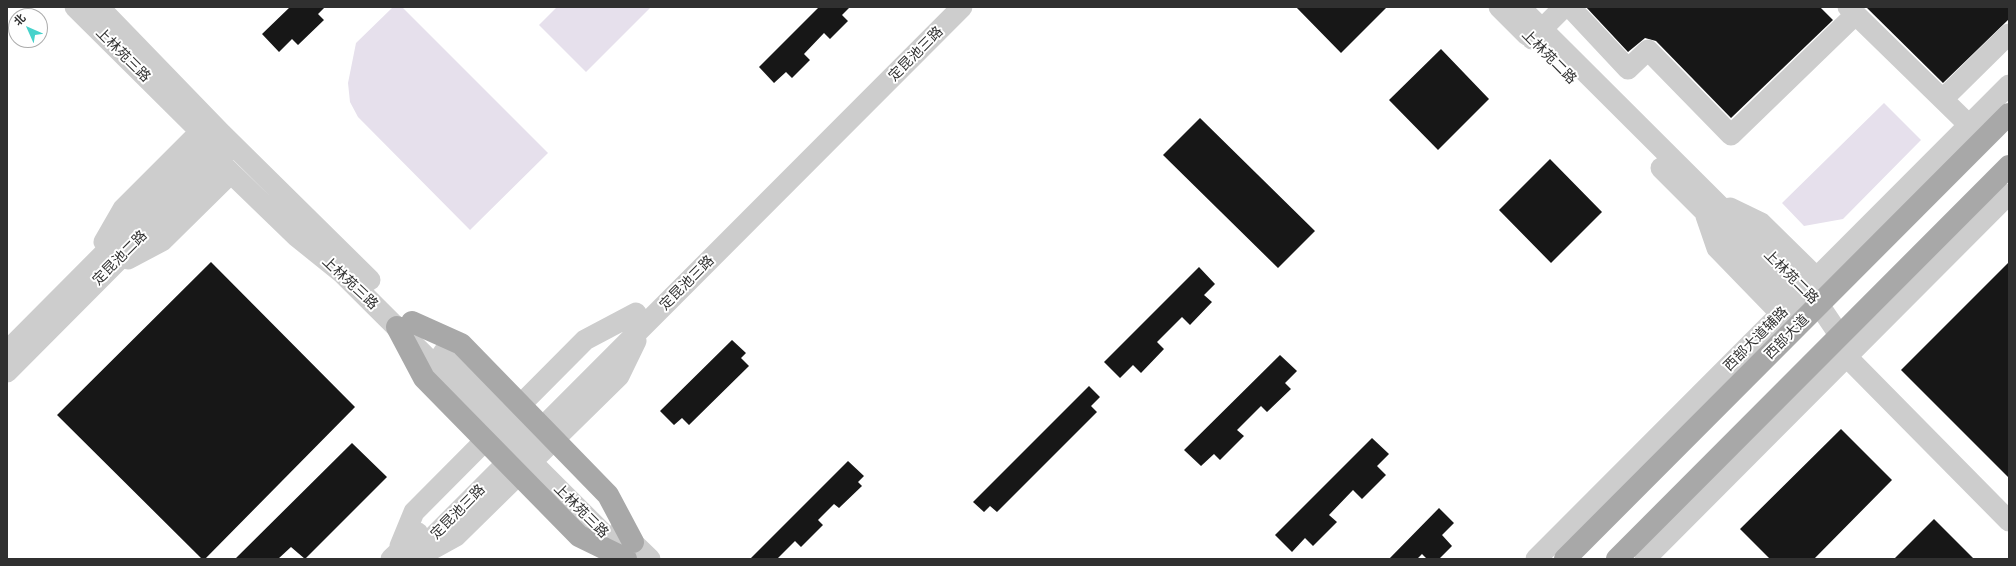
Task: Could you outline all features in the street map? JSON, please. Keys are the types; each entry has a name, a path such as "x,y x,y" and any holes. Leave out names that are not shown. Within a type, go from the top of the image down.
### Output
{"main road":[{"name":"西部大道","path":"1565,559 1804,301 2009,114"},
{"path":"1617,559 2009,166"},
{"path":"404,325 424,378 608,495 629,553"},
{"path":"404,325 461,344 579,536 629,553"}],"street":[{"name":"上林苑三路","path":"75,7 404,325"},
{"name":"上林苑三路","path":"98,7 296,236 404,325"},
{"name":"定昆池三路","path":"640,320 942,7"},
{"name":"定昆池三路","path":"403,558 640,320 962,7"},
{"name":"上林苑二路","path":"1499,7 1537,34 1840,336"},
{"name":"上林苑二路","path":"1520,7 1537,34"},
{"path":"1537,34 1564,7"},
{"path":"1570,7 1628,69 1648,50 1731,135 1852,11 1944,98 1969,125"},
{"path":"1944,98 2009,34"},
{"name":"西部大道辅路","path":"1536,559 1804,301 1969,125 2009,85"},
{"path":"101,267 123,209 220,148"},
{"name":"定昆池二路","path":"7,372 101,267 220,148"},
{"path":"1645,559 2009,194"},
{"path":"1709,206 1761,223 1804,301"},
{"name":"定昆池二路","path":"7,351 101,267"},
{"path":"403,558 414,512 520,440 619,376 640,320"},
{"path":"1840,336 1846,356 2009,521"},
{"path":"629,553 650,559"}],"shaded area":[{"path":"393,7 402,7 548,153 470,230 358,117 350,102 348,83 356,43"},
{"path":"557,7 651,7 586,72 539,25"},
{"path":"1884,103 1921,140 1843,219 1804,226 1782,203"}],"building":[{"path":"290,7 325,7 318,14 324,20 298,45 292,39 279,52 262,34"},
{"path":"819,7 850,7 842,15 848,21 830,39 824,33 804,54 810,60 792,78 786,72 774,83 759,67"},
{"path":"1296,7 1387,7 1341,53"},
{"path":"1586,7 1820,7 1833,20 1731,118 1656,41 1645,38 1628,52"},
{"path":"1866,7 2009,7 2009,19 1943,83"},
{"path":"1441,49 1489,99 1438,150 1389,100"},
{"path":"1200,118 1315,231 1278,268 1163,155"},
{"path":"1550,159 1602,212 1551,263 1499,210"},
{"path":"211,262 355,407 205,559 202,559 57,415"},
{"path":"2009,262 2009,478 1901,370"},
{"path":"1199,267 1215,284 1204,295 1212,302 1190,325 1182,317 1157,342 1164,349 1141,373 1133,365 1120,378 1104,362"},
{"path":"732,340 746,353 741,358 749,366 689,425 682,418 674,425 660,411"},
{"path":"1280,355 1297,371 1285,383 1291,389 1267,412 1261,406 1237,430 1244,436 1220,460 1214,454 1201,466 1184,450"},
{"path":"1089,386 1100,397 1091,406 1097,412 997,512 990,506 984,512 973,502"},
{"path":"1841,429 1892,480 1814,559 1770,559 1740,529"},
{"path":"1372,438 1389,454 1377,466 1386,475 1362,499 1353,490 1329,515 1337,522 1313,546 1305,538 1292,552 1275,535"},
{"path":"352,443 387,477 305,559 291,547 278,559 235,559"},
{"path":"848,461 864,476 858,482 862,486 839,508 834,504 818,520 823,525 801,547 795,541 777,559 750,559"},
{"path":"1439,508 1454,523 1442,535 1452,546 1439,559 1427,559 1422,554 1417,559 1389,559"},
{"path":"1934,519 1974,559 1894,559"}]}
